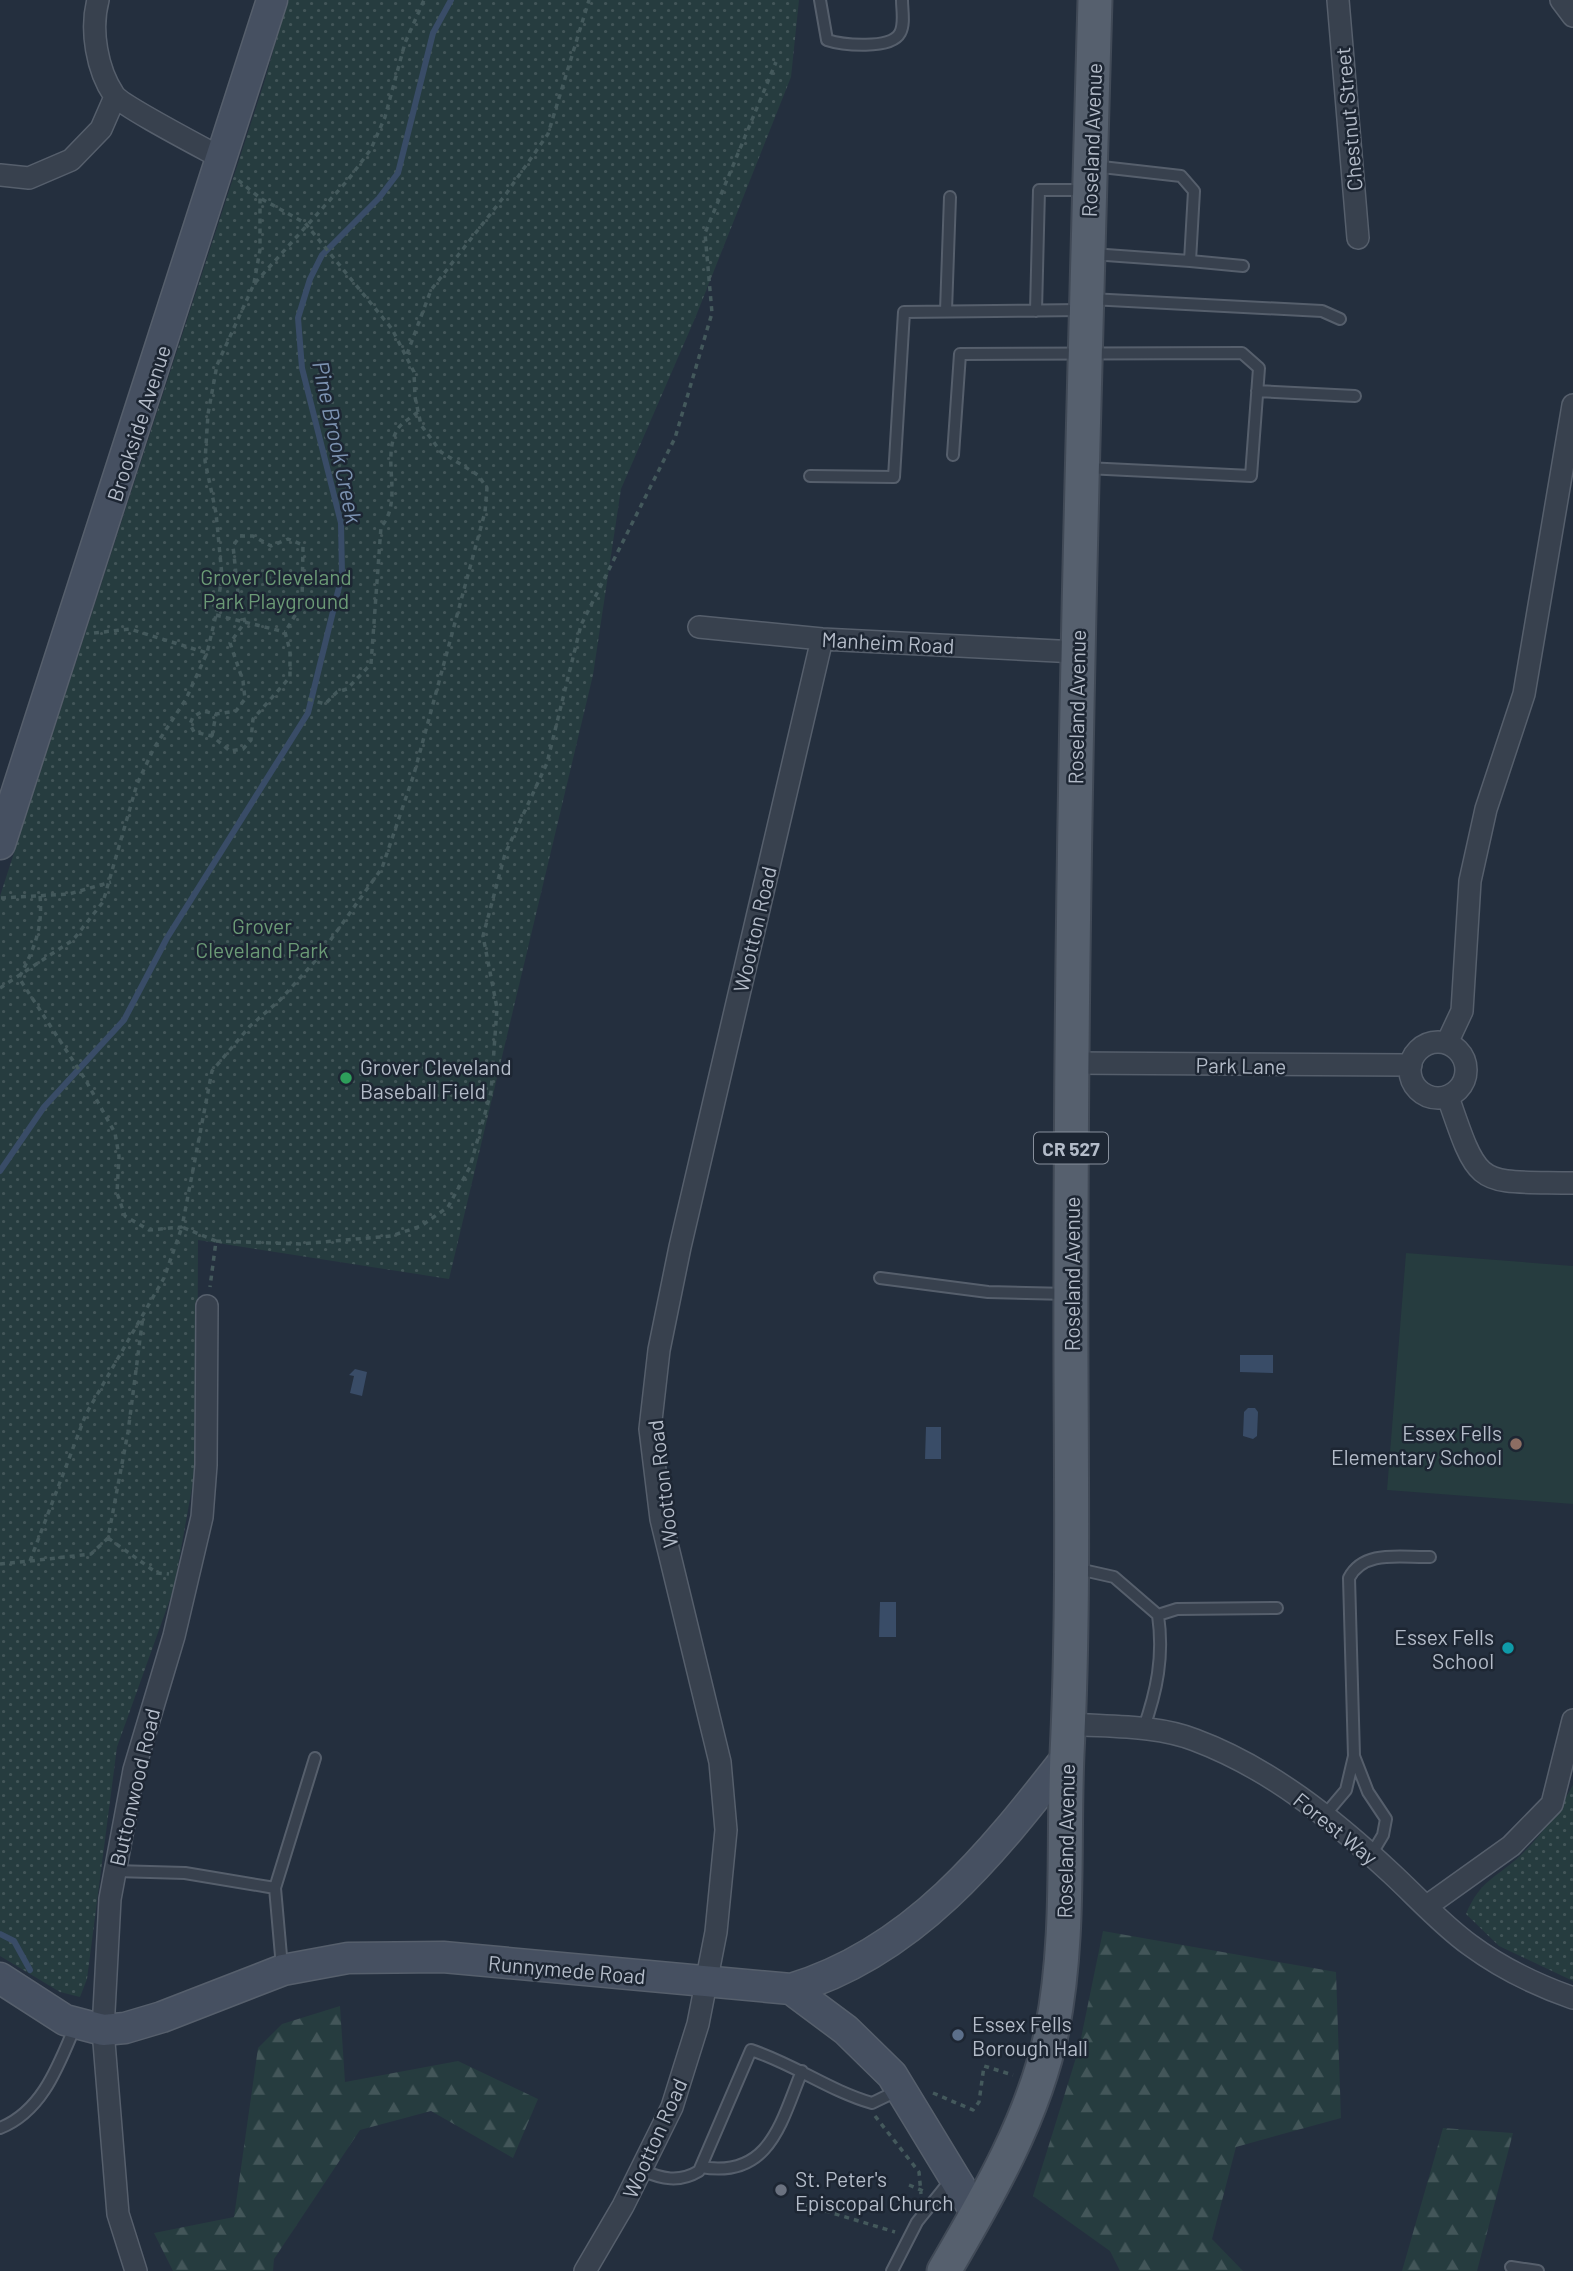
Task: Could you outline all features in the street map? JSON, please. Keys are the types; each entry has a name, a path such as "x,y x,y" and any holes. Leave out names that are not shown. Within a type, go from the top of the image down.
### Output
{"main road":[{"name":"Roseland Avenue","path":"944,2271 1007,2154 1037,2082 1052,2032 1059,1985 1067,1866 1071,1063 1077,652 1095,0"}],"street":[{"path":"98,0 96,46 102,69 115,97 222,162"},
{"name":"Brookside Avenue","path":"0,844 222,162 272,0"},
{"name":"Chestnut Street","path":"1338,0 1358,238"},
{"path":"1561,0 1573,16"},
{"path":"0,176 29,178 71,160 101,129 115,97"},
{"path":"1447,1043 1462,1012 1475,857 1486,809 1524,694 1569,473 1573,405"},
{"name":"Manheim Road","path":"699,627 822,639 1077,652"},
{"name":"Wootton Road","path":"584,2271 641,2170 672,2107 695,2034 716,1933 726,1830 720,1762 661,1520 650,1429 659,1350 680,1247 822,639"},
{"path":"1447,1043 1464,1058 1467,1069 1458,1091 1448,1097 1436,1098 1416,1087 1411,1077 1410,1065 1415,1054 1424,1045 1447,1043"},
{"name":"Park Lane","path":"1071,1063 1410,1065"},
{"path":"1448,1097 1468,1154 1482,1174 1504,1182 1573,1183"},
{"name":"Buttonwood Road","path":"136,2271 118,2214 89,2027 134,1770 189,1577 202,1517 206,1465 207,1306"},
{"path":"1427,1906 1511,1846 1552,1804 1573,1720"},
{"name":"Forest Way","path":"1069,1724 1143,1730 1193,1739 1238,1758 1299,1796 1324,1816 1468,1944 1499,1965 1532,1982 1573,1998"},
{"name":"Runnymede Road","path":"89,2027 125,2028 162,2017 283,1970 348,1958 443,1957 791,1989 820,1980 851,1965 923,1919 986,1857 1067,1757"},
{"path":"0,1978 89,2027"},
{"path":"791,1989 872,2053 904,2092 976,2213"}],"lane":[{"path":"820,0 827,40 846,46 892,41 899,35 902,25 902,0"},
{"path":"1036,311 1039,190 1090,178 1181,176 1194,191 1190,261"},
{"path":"946,311 950,197"},
{"path":"1088,254 1243,266"},
{"path":"810,476 894,477 904,312 1036,311 1086,304 1322,311 1340,319"},
{"path":"953,455 960,354 1241,353 1259,368 1251,476 1082,468"},
{"path":"1257,391 1354,396"},
{"path":"880,1278 988,1292 1071,1294"},
{"path":"1324,1816 1346,1790 1354,1756 1349,1578 1356,1565 1370,1558 1430,1557"},
{"path":"1070,1567 1114,1577 1158,1615 1163,1644 1155,1695 1143,1730"},
{"path":"1158,1615 1177,1609 1277,1608"},
{"path":"1354,1756 1368,1792 1386,1819 1383,1835 1371,1855"},
{"path":"283,1970 275,1888 315,1758"},
{"path":"115,1871 185,1873 275,1888"},
{"path":"0,2128 14,2122 33,2108 62,2058 89,2027"},
{"path":"641,2170 660,2178 685,2179 699,2171 751,2050 872,2103 904,2092"},
{"path":"701,2167 725,2171 760,2155 772,2144 802,2071"},
{"path":"892,2271 909,2236 954,2175"},
{"path":"1511,2267 1538,2271"}],"path":[{"path":"254,284 305,223 348,180 371,149 385,117 405,43 424,0"},
{"path":"407,354 431,290 506,194 548,134 589,0"},
{"path":"19,978 66,1055 85,1079 115,1133 118,1156 117,1192 125,1216 149,1230 182,1227 216,1241 300,1244 391,1236 421,1226 449,1207 470,1167 491,1091 497,1008 483,936 502,865 547,763 581,625 675,438 712,313 705,233 776,62"},
{"path":"30,1561 86,1413 164,1278 182,1227 212,1071 250,1026 280,1000 317,959 382,868 414,774 485,512 487,488 478,475 441,452 421,425 414,372 393,329 305,223 260,198 222,162"},
{"path":"0,988 73,940 103,902 111,882 137,784 154,748 186,699 207,653 222,576 216,513 205,461 208,414 217,365 254,284 260,250 260,198"},
{"path":"308,699 325,704 337,692 347,689 370,664 381,527 388,518 393,475 390,454 398,429 418,412"},
{"path":"240,536 253,536 271,546 288,540 303,545 305,558 302,604 285,632 290,651 290,677 253,719 251,740 243,749 230,751 212,736 194,732 190,724 193,717 204,711 216,714 236,711 245,699 243,681 230,643 245,622 239,601 233,546 240,536"},
{"path":"216,615 285,632"},
{"path":"94,633 130,629 207,653"},
{"path":"212,736 216,714"},
{"path":"1,898 69,894 111,882"},
{"path":"19,978 36,946 42,922 40,896"},
{"path":"207,1306 216,1241"},
{"path":"0,1564 91,1554 108,1538 128,1432 143,1314"},
{"path":"108,1538 157,1573 189,1577"},
{"path":"904,2092 916,2084 969,2111 979,2102 984,2066 1037,2082"},
{"path":"859,2099 892,2134 919,2172 920,2197"},
{"path":"806,2205 909,2236"}],"green space":[{"name":"Grover Cleveland Park","path":"288,0 799,0 791,77 696,316 621,489 593,675 449,1279 198,1240 197,1460 174,1588 117,1747 87,1979 80,1997 60,1992 0,1956 0,896 264,83"},
{"path":"1406,1253 1573,1266 1573,1504 1387,1490"},
{"path":"1573,1785 1573,1981 1499,1946 1466,1914 1483,1886 1536,1839"},
{"path":"1103,1931 1336,1972 1341,2118 1236,2147 1212,2239 1243,2271 1120,2271 1110,2251 1033,2196 1079,2048"},
{"path":"340,2006 345,2082 458,2061 538,2099 513,2158 431,2111 360,2130 274,2259 273,2271 173,2271 154,2233 234,2217 258,2048 282,2024"},
{"path":"1443,2128 1513,2133 1477,2271 1402,2271"}],"water":[{"path":"1240,1355 1273,1355 1273,1373 1240,1372"},
{"path":"355,1369 367,1372 362,1396 350,1393 354,1376 349,1375"},
{"path":"1248,1408 1255,1408 1258,1412 1257,1436 1253,1439 1243,1436 1244,1412"},
{"path":"926,1427 941,1427 941,1459 925,1459"},
{"path":"880,1602 896,1602 896,1637 879,1637"}],"waterway":[{"name":"Pine Brook Creek","path":"0,1171 44,1107 124,1020 167,938 308,713 342,575 341,523 302,368 298,318 310,279 322,255 379,198 398,173 433,33 451,0"},
{"path":"0,1934 14,1941 30,1970"}],"place":[{"name":"Grover Cleveland Baseball Field","path":"346,1078"},
{"name":"Essex Fells Elementary School","path":"1516,1444"},
{"name":"Essex Fells School","path":"1508,1648"},
{"name":"Essex Fells Borough Hall","path":"958,2035"},
{"name":"St. Peter's Episcopal Church","path":"781,2190"}],"park label":[{"name":"Grover Cleveland Park Playground","path":"276,588"}]}
